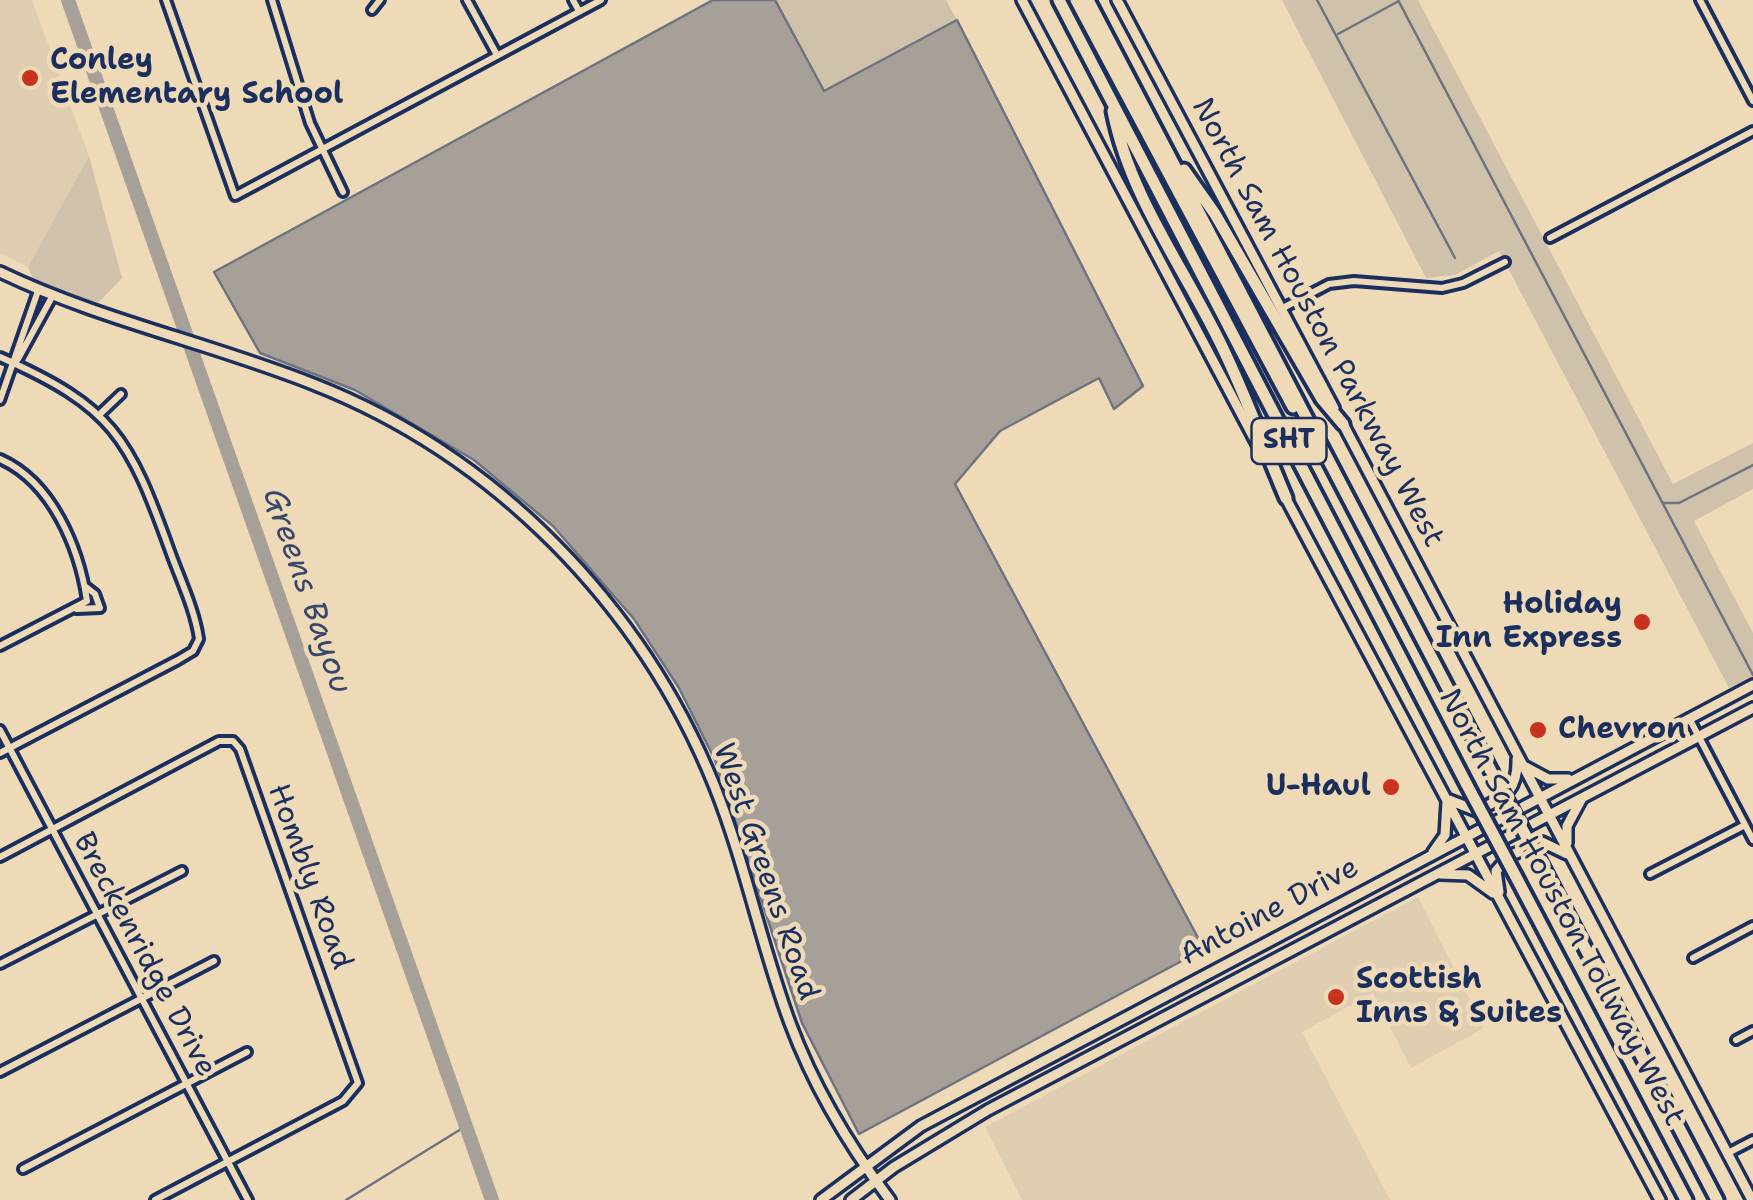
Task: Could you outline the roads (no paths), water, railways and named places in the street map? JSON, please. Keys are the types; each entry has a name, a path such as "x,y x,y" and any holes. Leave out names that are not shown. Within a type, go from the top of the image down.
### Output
{"highway":[{"name":"North Sam Houston Tollway West","path":"1059,0 1686,1200"},
{"name":"North Sam Houston Tollway West","path":"1076,0 1242,314 1338,484"},
{"name":"North Sam Houston Tollway West","path":"1088,0 1338,484 1718,1200"},
{"path":"1110,97 1120,144 1160,233 1226,354 1286,498"},
{"path":"1159,136 1215,214 1322,399 1343,424"}],"main road":[{"path":"1022,0 1660,1200"},
{"name":"North Sam Houston Parkway West","path":"1117,0 1752,1200"},
{"name":"West Greens Road","path":"0,272 52,297 317,385 418,436 531,520 600,594 659,676 705,764 792,1028 818,1084 890,1200"},
{"name":"Antoine Drive","path":"821,1200 921,1126 1753,685"},
{"name":"Antoine Drive","path":"851,1200 988,1110 1753,708"},
{"path":"1447,799 1477,812 1510,794 1518,779 1519,761 1548,779 1575,778"},
{"path":"1500,898 1496,871 1509,856 1542,842 1569,856 1568,826 1582,797"},
{"path":"1431,854 1444,835 1447,799"},
{"path":"1434,874 1468,876 1500,898"},
{"path":"1336,905 1344,922"},
{"path":"1216,968 1225,985"},
{"path":"1100,1030 1108,1046"},
{"path":"980,1094 988,1110"}],"street":[{"path":"166,0 235,196 601,0"},
{"path":"272,0 285,52 322,150 343,192"},
{"path":"372,10 380,0"},
{"path":"466,0 497,55"},
{"path":"573,0 579,11"},
{"path":"1700,0 1753,101"},
{"path":"1550,238 1753,131"},
{"path":"1281,309 1330,284 1354,280 1442,288 1463,284 1505,262"},
{"path":"0,400 38,290"},
{"path":"14,364 52,297"},
{"path":"0,358 70,390 100,414 141,473 199,639 193,650 0,754"},
{"path":"100,414 121,394"},
{"path":"0,459 30,477 48,495 87,600 77,609 0,646"},
{"path":"77,609 100,608 95,594 84,586"},
{"path":"1689,718 1753,840"},
{"name":"Breckenridge Drive","path":"0,730 248,1200"},
{"name":"Hombly Road","path":"52,829 219,741 233,741 240,749 358,1084 343,1102 228,1162"},
{"path":"1650,874 1745,825"},
{"path":"0,857 52,829"},
{"path":"0,964 182,871"},
{"path":"1693,958 1753,926"},
{"path":"0,1072 214,961"},
{"path":"1736,1040 1753,1031"},
{"path":"23,1169 247,1052"},
{"path":"1728,1153 1753,1140"},
{"path":"155,1200 228,1162"}],"waterway":[{"name":"Greens Bayou","path":"68,0 492,1200"},
{"path":"1317,0 1455,258"},
{"path":"1398,0 1753,675"},
{"path":"1338,34 1397,2"},
{"path":"1664,503 1679,503 1753,465"},
{"path":"346,1200 466,1126"}],"place":[{"name":"Conley Elementary School","path":"30,78"},
{"name":"Holiday Inn Express","path":"1642,622"},
{"name":"Chevron","path":"1538,730"},
{"name":"U-Haul","path":"1391,787"},
{"name":"Scottish Inns & Suites","path":"1336,997"}]}
